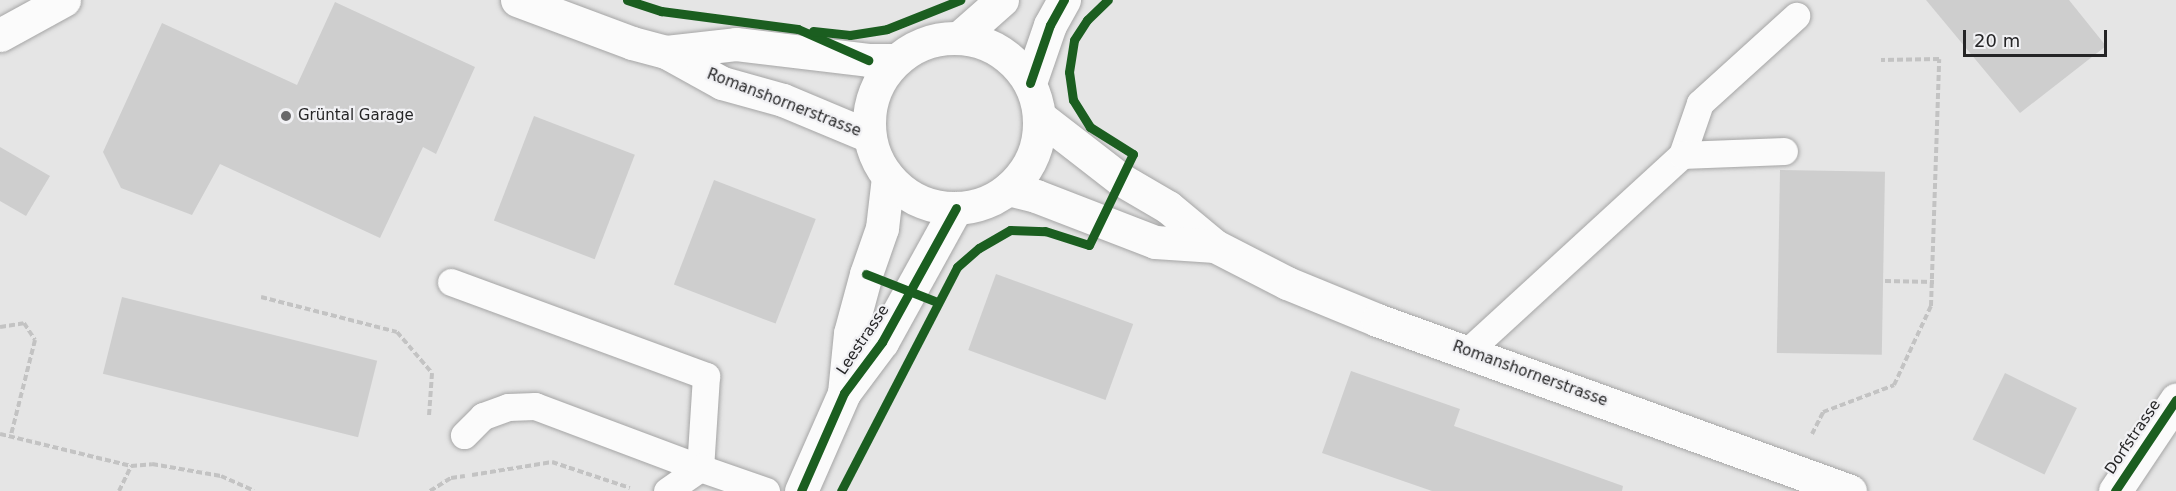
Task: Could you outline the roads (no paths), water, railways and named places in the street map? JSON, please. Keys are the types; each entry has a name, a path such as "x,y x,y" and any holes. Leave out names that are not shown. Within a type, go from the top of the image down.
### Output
{"main road":[{"path":"0,34 64,0"},
{"name":"Romanshornerstrasse","path":"518,0 611,36 666,52 722,83 783,100 869,136"},
{"path":"960,37 1002,0"},
{"path":"1030,83 1050,24 1064,0"},
{"path":"960,37 981,41 1001,51 1018,65 1030,83 1040,117 1037,144 1026,169 1008,189 984,202 957,208 937,207 902,190 888,177 876,158 869,136 873,95 882,76 895,60 914,47 936,39 960,37"},
{"name":"Romanshornerstrasse","path":"666,52 736,45 868,60 895,60"},
{"name":"Romanshornerstrasse","path":"1040,117 1120,179 1168,207 1215,246 1287,283 1377,320 1850,491"},
{"name":"Leestrasse","path":"844,393 850,333 866,274 882,228 888,177"},
{"name":"Romanshornerstrasse","path":"1008,189 1036,196 1155,242 1215,246"},
{"name":"Leestrasse","path":"801,491 844,393 882,342 957,208"},
{"name":"Dorfstrasse","path":"2115,491 2176,400"}],"lane":[{"path":"1467,351 1682,155 1700,103 1796,16"},
{"path":"1682,155 1784,151"},
{"path":"451,282 706,376 700,468"},
{"path":"464,435 483,417 508,407 535,406 766,491"},
{"path":"667,491 700,468"}],"place":[{"name":"Grüntal Garage","path":"286,116"}]}
